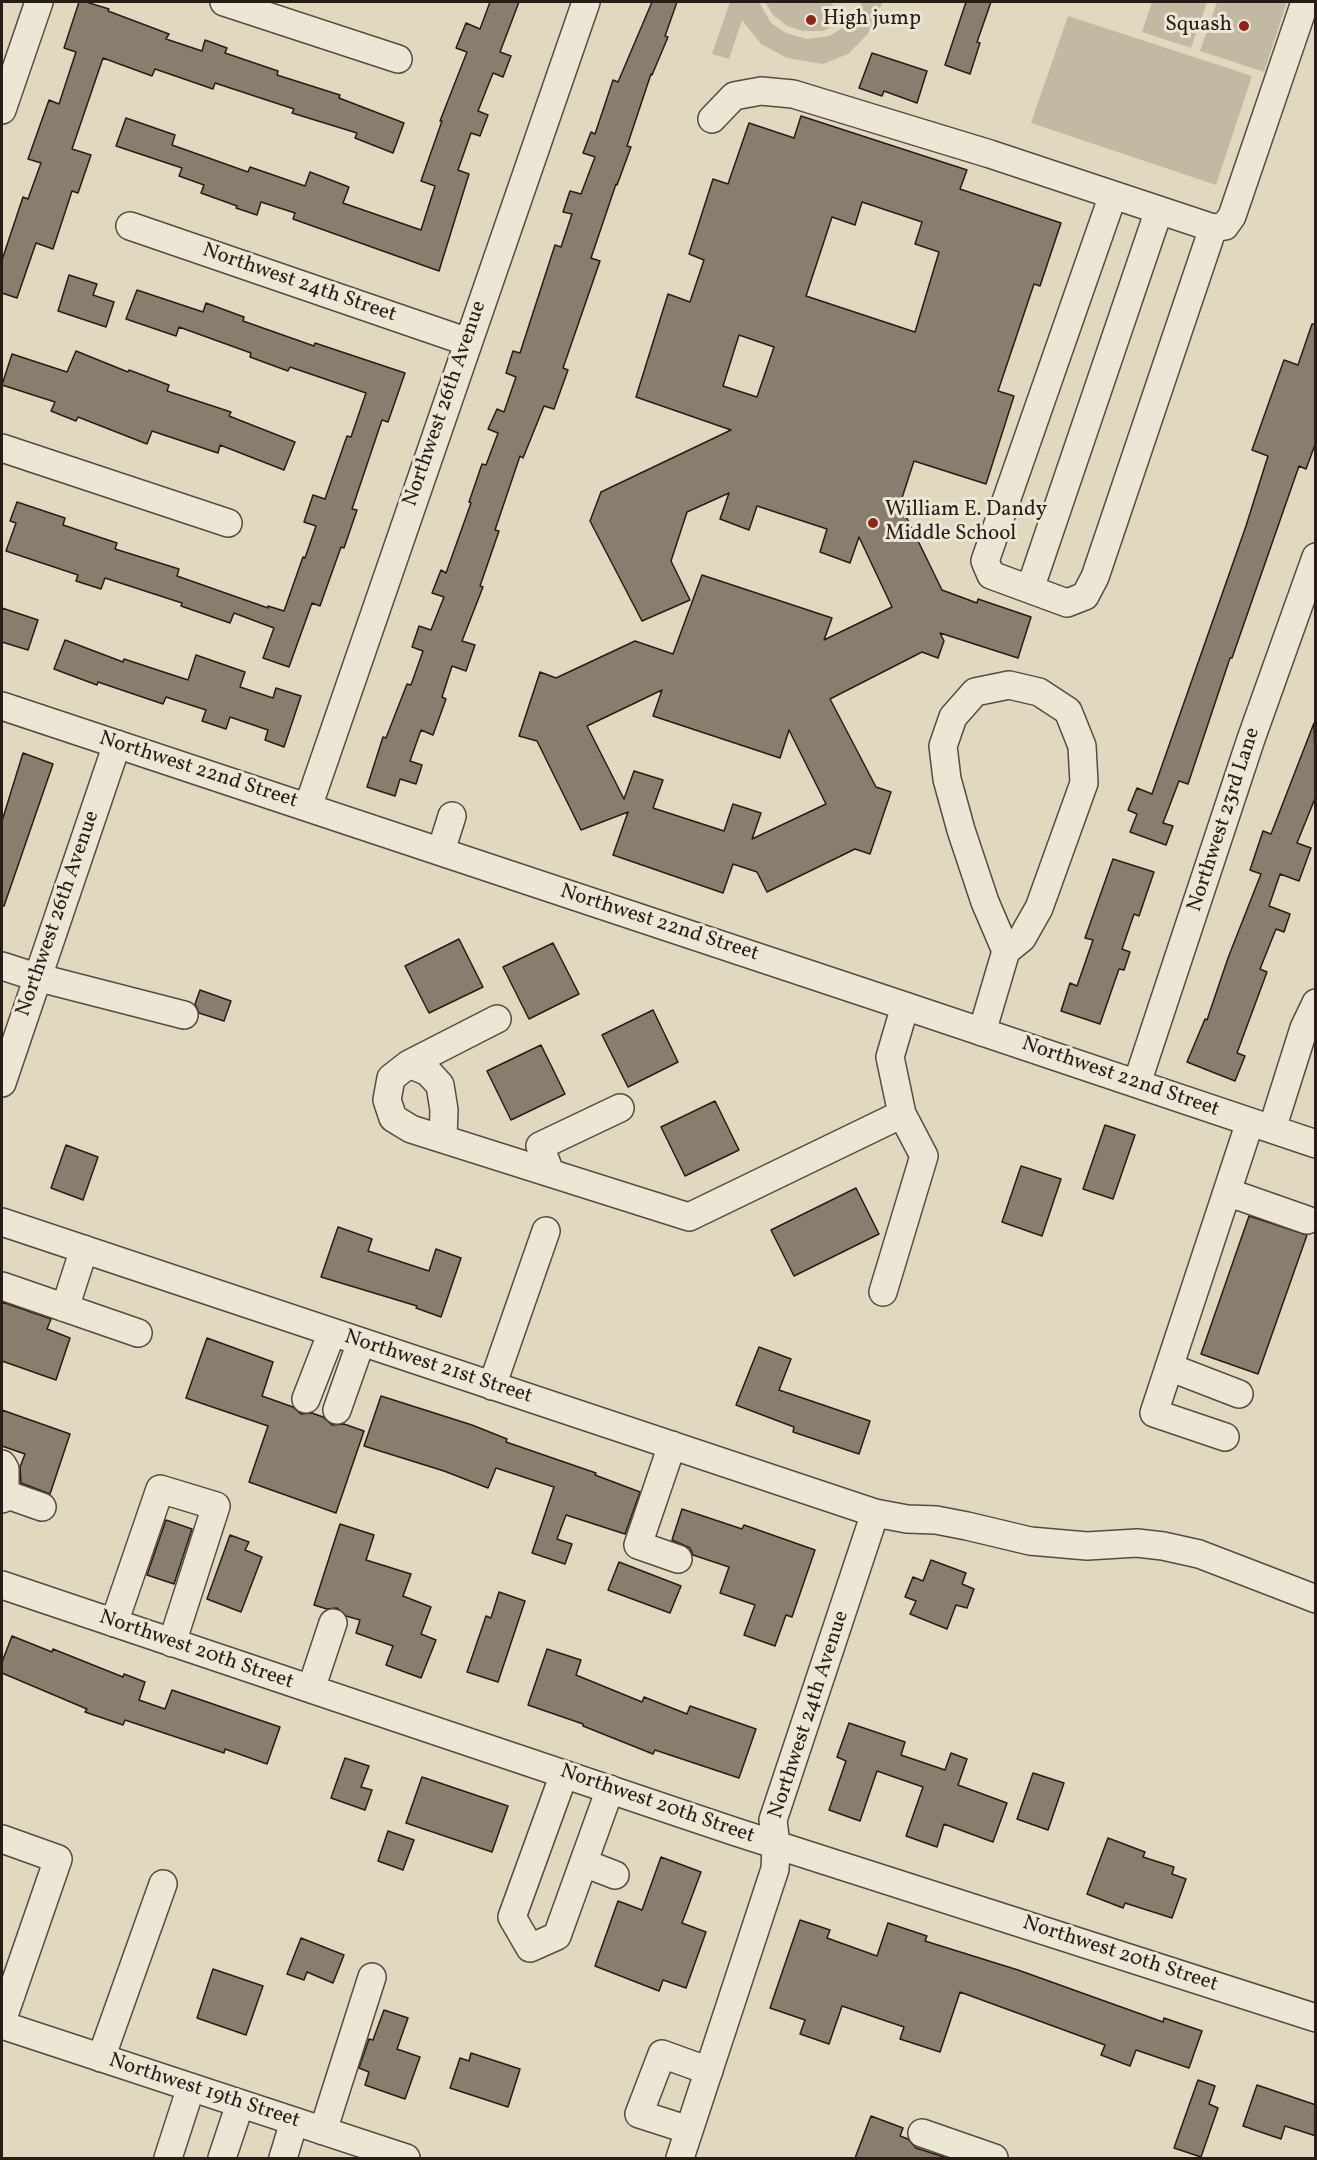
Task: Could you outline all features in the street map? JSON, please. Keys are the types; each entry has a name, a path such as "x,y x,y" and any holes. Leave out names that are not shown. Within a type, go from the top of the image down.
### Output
{"street":[{"path":"2,110 39,2"},
{"path":"224,2 398,59"},
{"name":"Northwest 26th Avenue","path":"308,807 586,2"},
{"path":"712,119 734,96 761,91 793,94 990,154 1214,228 1225,226 1232,216 1305,2"},
{"path":"1113,195 985,561 992,575 1068,603 1085,596 1095,577 1214,228"},
{"path":"1030,589 1159,210"},
{"name":"Northwest 24th Street","path":"130,226 468,342"},
{"path":"2,448 228,523"},
{"name":"Northwest 23rd Lane","path":"1137,1083 1251,739 1316,557"},
{"path":"982,1032 1006,951 1022,938 1039,908 1084,783 1082,746 1068,711 1039,692 1009,685 975,692 953,717 943,746 947,779 961,830 985,902 1006,951"},
{"name":"Northwest 22nd Street","path":"2,706 1316,1144"},
{"name":"Northwest 26th Avenue","path":"2,1083 36,977 117,744"},
{"path":"441,851 452,816"},
{"path":"2,966 184,1015"},
{"path":"1225,1437 1154,1413 1227,1192 1261,1126 1316,1003"},
{"path":"883,1292 924,1156 902,1114 890,1056 905,1006"},
{"path":"497,1019 409,1065 392,1078 387,1100 393,1118 411,1129 689,1216 902,1114"},
{"path":"409,1065 428,1072 440,1085 444,1110 443,1139"},
{"path":"550,1173 540,1146 620,1108"},
{"path":"1227,1192 1307,1220"},
{"name":"Northwest 21st Street","path":"2,1222 875,1513 907,1520 936,1520 1030,1541 1087,1546 1137,1543 1163,1546 1199,1554 1251,1576 1316,1599"},
{"path":"492,1386 546,1231"},
{"path":"65,1308 84,1249"},
{"path":"2,1286 138,1333"},
{"path":"306,1399 332,1332"},
{"path":"337,1410 361,1342"},
{"path":"1169,1367 1239,1394"},
{"path":"672,1445 638,1545 678,1559"},
{"path":"2,1464 5,1469 3,1496 42,1507"},
{"path":"114,1623 160,1489 216,1506 172,1643"},
{"name":"Northwest 24th Avenue","path":"680,2158 775,1869 776,1845 773,1820 875,1513"},
{"name":"Northwest 20th Street","path":"2,1585 776,1845 1316,2018"},
{"path":"311,1689 333,1623"},
{"path":"564,1774 512,1917 530,1948 557,1936 610,1790"},
{"path":"2,1839 58,1859 2,2020"},
{"path":"584,1863 615,1875"},
{"path":"101,2058 163,1884"},
{"path":"323,2131 372,1977"},
{"name":"Northwest 19th Street","path":"2,2025 323,2131 354,2150 406,2158"},
{"path":"689,2130 639,2114 662,2054 709,2071"},
{"path":"168,2158 191,2087"},
{"path":"222,2158 240,2104"},
{"path":"283,2158 294,2122"},
{"path":"922,2133 994,2158"}],"shaded area":[{"path":"730,2 759,2 771,23 786,33 807,39 829,36 846,26 858,12 862,2 883,2 868,34 848,54 823,64 787,58 761,44 742,20 729,59 712,54"},
{"name":"High jump","path":"765,2 829,2 846,15 837,24 823,31 803,31 787,26 773,15"},
{"path":"1152,2 1207,2 1191,48 1142,32"},
{"name":"Squash","path":"1217,2 1287,2 1264,72 1200,51"},
{"path":"1068,16 1252,76 1216,185 1031,123"}],"building":[{"path":"79,2 109,9 108,11 169,34 166,39 202,51 205,40 227,48 225,53 278,71 277,75 340,95 339,98 404,123 393,153 355,138 357,133 292,113 294,109 215,83 213,89 155,69 152,76 103,58 72,149 91,155 78,193 72,191 53,249 36,243 17,298 2,293 2,260 23,197 28,199 41,163 28,159 49,100 59,104 76,52 64,48"},
{"path":"490,2 519,2 500,52 511,56 503,77 493,73 478,111 488,115 480,136 471,133 458,170 469,174 439,271 293,219 295,213 261,202 257,215 236,208 237,206 201,193 204,185 179,176 182,168 116,146 126,118 175,135 172,145 248,172 250,167 305,186 310,172 349,187 343,203 421,230 435,186 421,181 442,121 440,121 467,52 456,48 466,23 480,29"},
{"path":"652,2 677,2 665,36 668,37 651,74 627,146 631,147 591,258 600,261 563,368 568,370 554,409 544,406 523,458 520,456 495,530 499,531 480,586 483,587 462,641 475,645 466,671 452,666 442,697 446,699 433,735 421,730 410,761 422,765 416,784 400,779 395,796 367,787 383,737 386,738 407,684 411,685 423,651 412,647 419,626 431,630 444,597 432,593 441,570 446,573 482,464 486,465 498,433 488,429 497,409 504,412 516,377 506,373 513,351 520,353 555,245 561,247 572,214 563,212 570,191 581,194 595,157 583,153 591,132 595,134 613,80 618,82"},
{"path":"966,2 991,2 977,42 980,43 970,74 945,65"},
{"path":"872,53 927,71 917,103 884,91 882,96 859,88"},
{"path":"801,116 967,170 960,189 1061,223 1040,286 1034,284 998,391 1014,396 986,484 914,461 900,504 942,590 977,603 978,599 1031,617 1018,658 940,633 944,641 938,658 922,652 830,699 876,787 891,792 870,854 855,849 767,892 757,872 733,864 723,893 613,855 628,812 581,830 537,741 519,736 540,672 556,678 635,641 673,654 702,575 832,618 824,640 892,607 859,537 850,563 820,552 827,529 757,506 749,530 720,519 729,493 687,512 671,561 690,600 642,621 590,521 601,492 731,430 636,397 668,294 690,302 704,260 689,254 713,179 728,184 749,123 794,138","holes":["862,202 922,222 915,244 939,252 915,332 806,296 832,217 855,225","739,335 774,347 757,397 723,386","662,690 653,716 780,758 789,730 826,804 752,839 761,813 733,804 724,831 653,808 663,780 634,771 624,799 587,726"]},
{"path":"69,275 97,284 93,295 114,302 106,327 58,311"},
{"path":"137,290 203,312 206,303 244,317 243,321 314,346 315,343 405,373 388,422 382,420 352,509 357,510 344,548 341,547 320,606 312,603 289,667 263,658 274,628 234,613 230,623 181,606 182,603 105,578 101,589 76,581 78,575 6,551 16,523 10,521 17,502 65,518 63,525 117,543 115,549 179,569 177,576 268,608 268,606 284,611 316,526 304,522 313,495 325,499 347,436 351,437 366,393 290,367 288,371 250,357 251,353 179,327 176,336 126,319"},
{"path":"1312,324 1316,324 1316,442 1306,469 1299,466 1232,658 1230,658 1188,784 1179,781 1163,823 1173,826 1166,845 1130,832 1137,814 1128,810 1137,788 1152,794 1246,526 1268,456 1252,450 1284,360 1298,365"},
{"path":"76,351 128,372 129,370 169,385 167,391 231,412 229,416 295,442 284,470 220,445 218,453 152,431 147,444 78,417 76,421 51,411 55,402 2,385 12,354 67,372"},
{"path":"2,608 38,620 28,650 2,642"},
{"path":"65,640 123,662 124,659 188,680 196,655 245,672 240,687 273,698 276,688 301,696 284,747 265,740 268,730 230,717 226,729 202,721 206,710 166,697 163,704 98,682 97,685 54,669"},
{"path":"1314,723 1316,796 1297,843 1311,848 1299,881 1280,874 1269,906 1290,914 1284,932 1276,929 1260,969 1267,972 1237,1053 1245,1056 1235,1081 1187,1062 1205,1019 1207,1020 1228,958 1261,874 1250,870 1263,831 1271,834"},
{"path":"23,753 53,764 4,906 2,905 2,821"},
{"path":"1113,859 1154,872 1139,916 1134,914 1122,949 1130,952 1124,970 1119,969 1100,1024 1061,1011 1070,983 1077,986 1093,940 1085,938"},
{"path":"459,939 483,987 429,1013 405,966"},
{"path":"553,943 579,994 529,1019 503,967"},
{"path":"200,990 231,1001 224,1021 199,1013 195,1004"},
{"path":"653,1010 678,1062 628,1087 602,1035"},
{"path":"541,1045 565,1094 511,1120 487,1071"},
{"path":"715,1101 739,1150 685,1176 661,1127"},
{"path":"1105,1125 1135,1135 1113,1199 1083,1189"},
{"path":"66,1145 98,1157 83,1200 51,1188"},
{"path":"1021,1166 1061,1179 1042,1236 1002,1222"},
{"path":"856,1188 879,1234 794,1276 771,1230"},
{"path":"1249,1216 1307,1235 1258,1374 1201,1354"},
{"path":"338,1227 372,1239 368,1251 429,1271 436,1249 461,1258 441,1317 416,1308 417,1306 321,1277"},
{"path":"2,1302 51,1319 47,1329 70,1338 56,1380 2,1361"},
{"path":"207,1338 273,1362 262,1396 293,1407 301,1414 312,1413 323,1417 332,1425 344,1424 364,1431 336,1513 249,1482 268,1426 186,1398"},
{"path":"759,1347 791,1359 779,1390 870,1421 859,1454 793,1432 794,1427 736,1405"},
{"path":"381,1396 472,1425 507,1439 506,1442 596,1473 595,1475 640,1492 625,1534 566,1515 557,1539 572,1544 565,1564 532,1553 554,1487 496,1468 488,1488 444,1471 364,1446"},
{"path":"2,1410 70,1434 50,1494 21,1483 20,1467 25,1454 2,1446"},
{"path":"682,1509 742,1529 744,1525 815,1550 792,1617 786,1615 775,1646 744,1635 755,1605 720,1593 729,1567 693,1555 690,1548 672,1540"},
{"path":"166,1520 192,1529 174,1584 147,1575"},
{"path":"340,1524 374,1535 366,1560 411,1574 403,1596 431,1607 421,1634 436,1640 421,1678 386,1665 393,1646 356,1633 360,1620 346,1616 337,1608 327,1609 314,1605"},
{"path":"230,1535 249,1542 245,1550 262,1557 241,1612 207,1599"},
{"path":"931,1560 966,1573 962,1584 974,1589 967,1608 956,1605 947,1629 910,1614 916,1601 905,1597 913,1577 923,1581"},
{"path":"619,1562 681,1586 670,1613 608,1590"},
{"path":"499,1592 525,1601 498,1682 467,1672 486,1616 491,1618"},
{"path":"12,1636 52,1652 53,1649 123,1677 124,1674 145,1682 139,1700 165,1709 172,1690 280,1727 267,1764 225,1749 224,1753 125,1720 123,1725 85,1712 87,1709 2,1673 2,1662"},
{"path":"547,1649 581,1660 576,1675 642,1702 644,1697 687,1714 690,1706 756,1729 739,1778 655,1750 653,1754 583,1726 583,1724 528,1705"},
{"path":"849,1723 905,1742 901,1755 945,1770 951,1753 967,1759 958,1785 1007,1803 993,1842 944,1824 937,1847 906,1836 923,1787 877,1771 860,1821 829,1810 846,1761 837,1757"},
{"path":"345,1758 369,1766 361,1787 372,1790 365,1810 331,1798"},
{"path":"1033,1773 1064,1783 1048,1830 1017,1819"},
{"path":"422,1777 508,1806 492,1852 406,1823"},
{"path":"388,1831 414,1840 403,1870 378,1861"},
{"path":"1108,1838 1145,1852 1143,1857 1174,1867 1172,1874 1186,1879 1172,1918 1125,1903 1123,1908 1087,1894"},
{"path":"661,1857 701,1872 682,1923 706,1932 686,1988 663,1980 659,1991 595,1966 618,1901 642,1910"},
{"path":"800,1920 830,1930 827,1938 877,1956 888,1923 927,1936 925,1941 1018,1970 1163,2022 1164,2018 1202,2031 1189,2068 1136,2050 1130,2066 1101,2055 1105,2045 960,1992 940,2052 900,2039 904,2027 842,2006 829,2044 800,2034 805,2020 770,2008"},
{"path":"301,1938 344,1955 333,1983 307,1972 304,1980 287,1974"},
{"path":"213,1969 263,1986 246,2035 197,2018"},
{"path":"384,2010 408,2018 397,2049 420,2057 405,2099 365,2085 369,2072 359,2068 369,2039 373,2040"},
{"path":"471,2053 520,2069 508,2107 450,2088 460,2058 469,2061"},
{"path":"1198,2080 1215,2086 1209,2104 1218,2108 1201,2157 1174,2148"},
{"path":"1257,2085 1316,2105 1316,2136 1285,2126 1281,2139 1243,2126"},
{"path":"871,2116 903,2128 900,2136 908,2139 916,2148 947,2158 855,2158"}],"place":[{"name":"High jump","path":"811,20"},
{"name":"Squash","path":"1244,26"},
{"name":"William E. Dandy Middle School","path":"873,523"}]}
